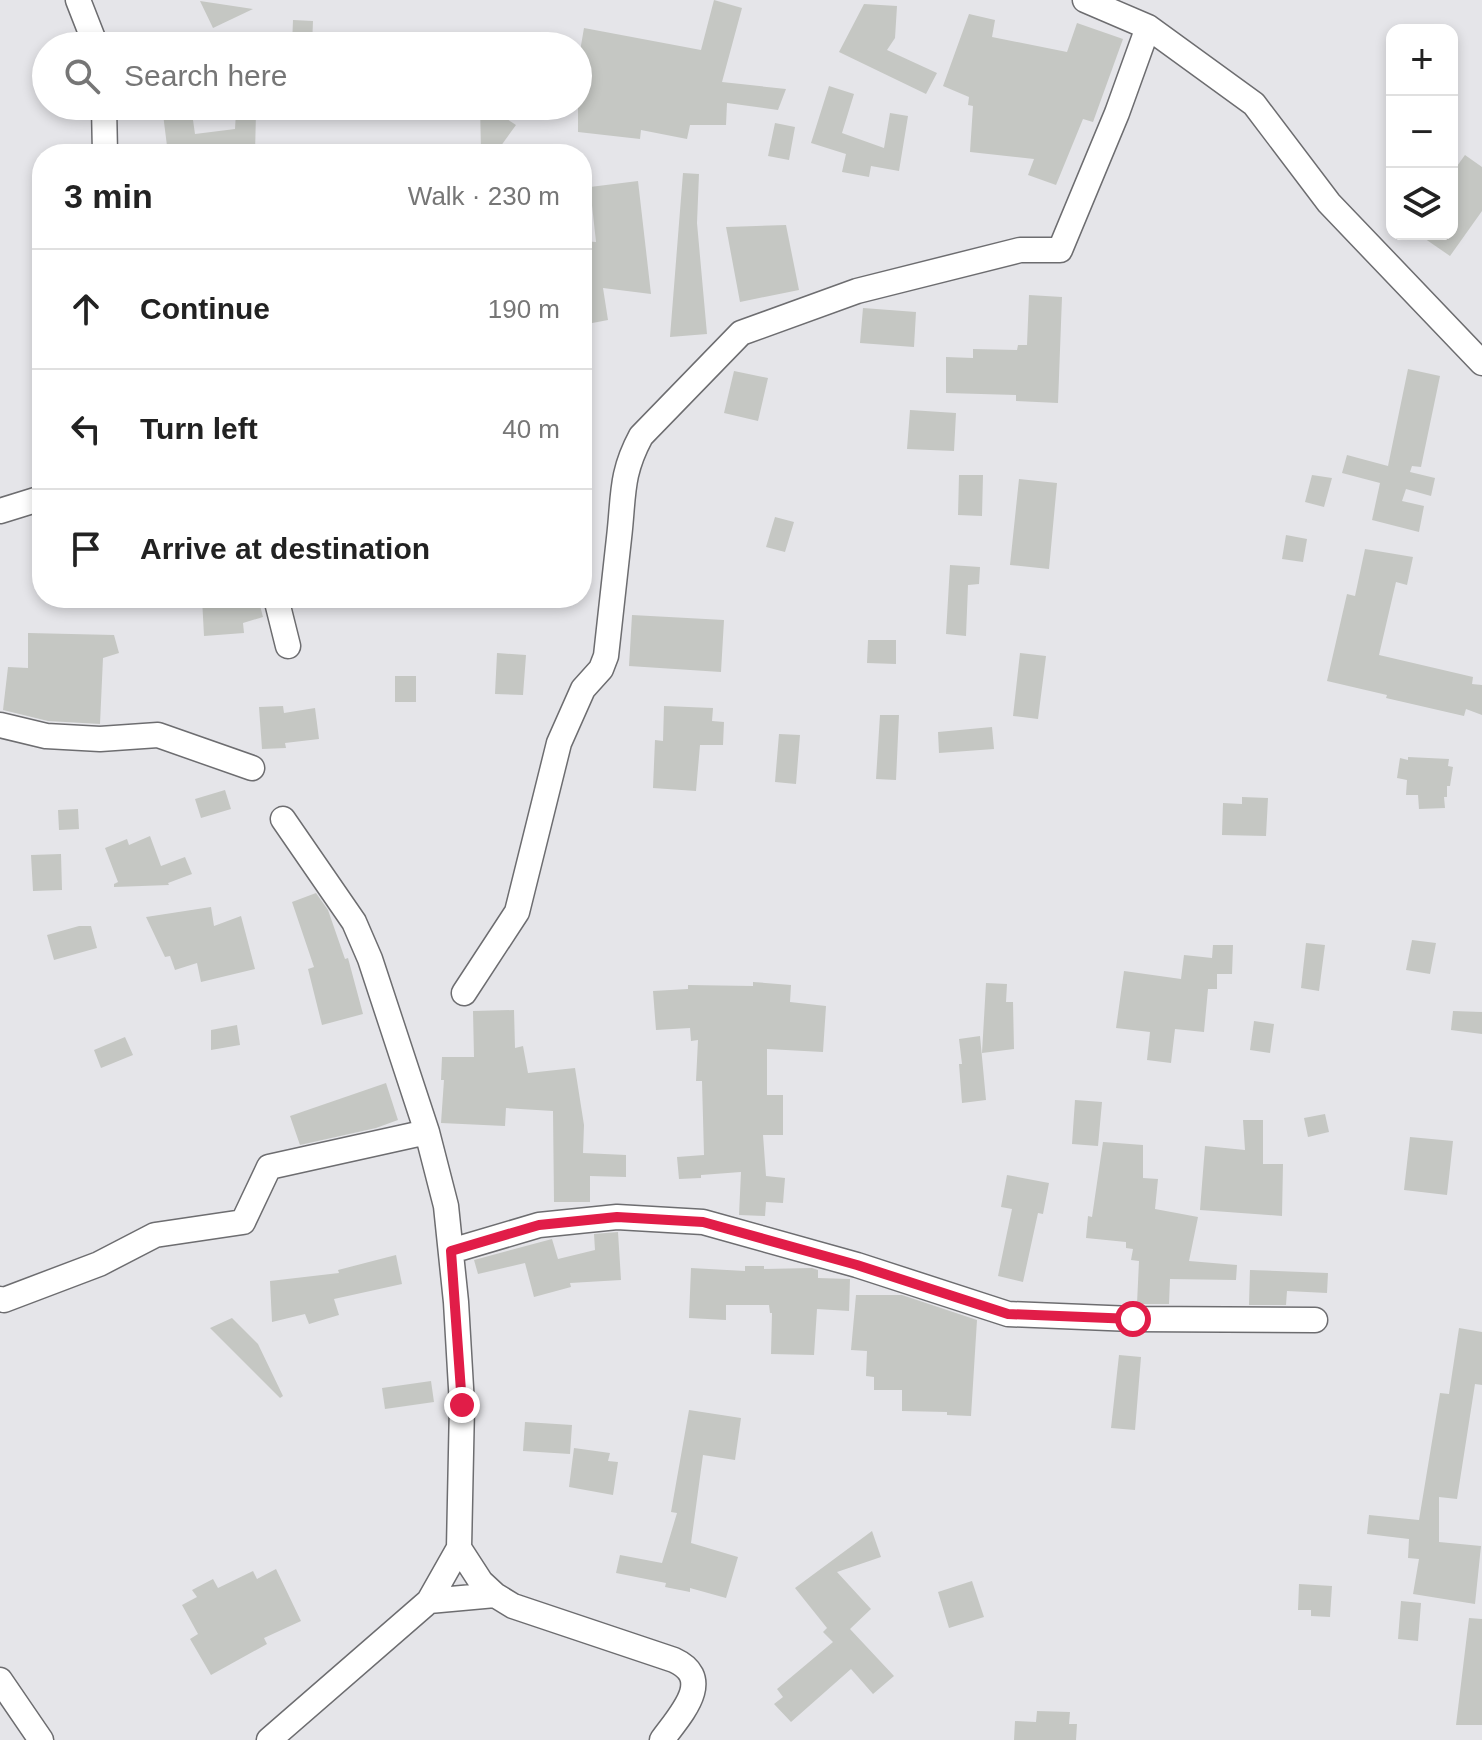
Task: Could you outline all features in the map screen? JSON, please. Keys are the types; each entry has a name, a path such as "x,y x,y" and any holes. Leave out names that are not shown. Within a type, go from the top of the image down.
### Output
{"street":[{"path":"78,0 91,32"},
{"path":"1085,0 1148,27 1254,104 1329,203 1482,363"},
{"path":"464,993 517,912 559,743 583,689 601,669 606,656 624,475 641,436 741,333 872,287 1020,250 1060,250 1117,113 1148,27"},
{"path":"104,120 105,144"},
{"path":"0,511 32,501"},
{"path":"278,608 288,646"},
{"path":"0,725 46,736 100,739 158,735 252,768"},
{"path":"269,1740 429,1601 459,1548 462,1405 446,1206 427,1132 370,959 354,922 283,819"},
{"path":"0,1299 99,1264 155,1235 243,1222 269,1167 427,1132"},
{"path":"451,1251 539,1225 617,1217 703,1222 857,1265 1008,1314 1133,1319 1315,1320"},
{"path":"459,1548 481,1582 513,1606 682,1664 694,1680 694,1690 662,1740"},
{"path":"429,1601 495,1595"},
{"path":"0,1680 41,1740"}],"building":[{"path":"714,0 742,8 722,82 786,89 778,110 727,103 726,125 690,125 687,139 641,130 640,139 578,132 578,120 592,120 592,32 583,32 584,28 701,50"},
{"path":"200,1 253,9 213,28"},
{"path":"864,4 897,6 895,38 887,50 937,73 926,94 839,52"},
{"path":"969,14 995,20 992,37 1067,52 1077,23 1123,39 1093,122 1083,119 1056,185 1028,175 1034,159 970,152 973,106 968,105 969,97 943,86"},
{"path":"293,20 313,21 313,32 293,32"},
{"path":"829,86 854,94 842,133 884,148 890,113 908,116 899,171 871,166 869,177 842,172 846,154 811,143"},
{"path":"164,120 193,120 195,134 235,129 236,120 256,120 255,144 167,144"},
{"path":"480,120 508,120 516,125 502,144 481,144"},
{"path":"775,123 795,127 789,160 768,156"},
{"path":"1465,155 1482,167 1482,211 1450,256 1427,240 1458,240 1458,165"},
{"path":"683,173 699,174 697,223 707,334 670,337"},
{"path":"638,181 651,294 603,288 608,320 592,323 592,242 596,242 592,187"},
{"path":"786,225 799,290 740,302 726,227"},
{"path":"1029,295 1062,297 1058,403 1016,401 1016,395 946,393 946,357 973,358 973,349 1017,350 1018,345 1027,345"},
{"path":"863,308 916,312 914,347 860,343"},
{"path":"1408,369 1440,376 1421,467 1412,466 1410,472 1435,478 1431,496 1406,489 1402,501 1424,506 1419,532 1372,520 1380,483 1342,473 1347,455 1388,466"},
{"path":"734,371 768,378 758,421 724,413"},
{"path":"910,410 956,413 954,451 907,449"},
{"path":"959,475 983,475 982,516 958,515"},
{"path":"1312,475 1332,478 1324,507 1305,502"},
{"path":"1019,479 1057,483 1049,569 1010,565"},
{"path":"775,517 794,522 785,552 766,547"},
{"path":"1286,535 1307,539 1303,562 1282,559"},
{"path":"1365,549 1413,557 1407,585 1396,582 1379,655 1473,677 1472,684 1482,685 1482,715 1466,709 1464,716 1327,681 1347,594 1355,596"},
{"path":"950,565 980,567 979,584 968,585 966,636 946,634"},
{"path":"203,608 261,608 263,617 243,623 244,633 204,636"},
{"path":"632,615 724,620 721,672 629,666"},
{"path":"28,633 114,635 119,653 103,658 100,724 48,721 3,710 8,667 28,668"},
{"path":"868,640 896,640 896,664 867,663"},
{"path":"497,653 526,655 523,695 495,694"},
{"path":"1020,653 1046,656 1038,719 1013,716"},
{"path":"395,676 416,676 416,702 395,702"},
{"path":"283,706 284,713 315,708 319,739 285,743 286,748 262,749 259,707"},
{"path":"664,706 713,708 712,721 724,722 723,745 700,745 696,791 653,788 655,740 663,741"},
{"path":"880,715 899,715 896,780 876,779"},
{"path":"992,727 994,749 939,753 938,732"},
{"path":"779,734 800,735 796,784 775,782"},
{"path":"1408,757 1449,759 1448,766 1453,767 1447,797 1444,797 1445,808 1419,809 1418,795 1406,795 1407,780 1397,778 1400,758 1408,760"},
{"path":"225,790 231,809 201,818 195,799"},
{"path":"1242,797 1268,798 1266,836 1222,835 1223,803 1242,804"},
{"path":"78,809 79,829 59,830 58,810"},
{"path":"150,836 161,866 185,857 192,874 169,885 114,887 118,882 105,848 127,839 129,845"},
{"path":"61,854 62,890 33,891 31,855"},
{"path":"316,893 328,910 345,959 348,958 363,1014 322,1025 308,969 314,967 292,902"},
{"path":"211,907 214,926 241,916 255,969 201,982 197,963 175,970 170,956 165,957 146,917"},
{"path":"79,926 91,926 97,948 54,960 47,935"},
{"path":"1412,940 1436,943 1430,974 1406,970"},
{"path":"1306,943 1325,945 1319,991 1301,988"},
{"path":"1213,945 1233,945 1232,974 1217,974 1217,989 1208,989 1204,1032 1175,1029 1171,1063 1147,1060 1150,1032 1116,1028 1124,971 1181,979 1184,955 1212,958"},
{"path":"753,982 791,985 790,1002 826,1006 823,1052 767,1049 767,1095 783,1095 783,1135 763,1135 766,1176 785,1178 783,1203 766,1202 765,1216 739,1215 741,1172 679,1179 677,1157 704,1155 702,1081 696,1081 698,1040 691,1041 690,1028 656,1030 653,991 688,989 688,985 753,986"},
{"path":"986,983 1007,984 1006,1002 1013,1002 1014,1049 982,1053"},
{"path":"514,1010 515,1048 523,1046 528,1073 575,1068 584,1125 583,1153 626,1155 626,1177 590,1176 590,1202 554,1202 553,1111 506,1108 505,1126 441,1123 442,1057 474,1057 473,1011"},
{"path":"1453,1011 1482,1012 1482,1034 1451,1030"},
{"path":"1254,1021 1274,1024 1270,1053 1250,1050"},
{"path":"237,1025 240,1045 211,1050 211,1030"},
{"path":"980,1036 986,1100 962,1103 959,1039"},
{"path":"125,1037 133,1055 101,1068 94,1050"},
{"path":"386,1083 398,1120 300,1145 290,1116"},
{"path":"1075,1100 1102,1102 1098,1146 1072,1144"},
{"path":"1325,1114 1329,1132 1308,1137 1304,1118"},
{"path":"1243,1120 1263,1120 1263,1164 1283,1164 1282,1216 1200,1210 1205,1146 1245,1150"},
{"path":"1410,1137 1453,1141 1447,1195 1404,1190"},
{"path":"1103,1142 1143,1145 1143,1178 1158,1179 1155,1209 1198,1217 1189,1261 1237,1265 1236,1280 1170,1279 1169,1304 1137,1304 1139,1261 1131,1260 1133,1249 1126,1248 1126,1242 1086,1238"},
{"path":"1007,1175 1049,1183 1043,1214 1038,1213 1023,1282 998,1276 1012,1209 1001,1207"},
{"path":"618,1232 621,1280 570,1283 571,1287 534,1297 525,1263 478,1274 474,1260 552,1239 558,1259 595,1250 594,1234"},
{"path":"396,1255 402,1284 334,1299 339,1315 309,1324 305,1314 272,1322 270,1281 339,1273 338,1270"},
{"path":"745,1266 764,1266 764,1269 812,1268 818,1270 818,1278 850,1279 849,1311 817,1309 814,1355 771,1354 772,1313 769,1305 726,1305 726,1320 689,1318 691,1268 745,1271"},
{"path":"1250,1270 1328,1273 1327,1293 1287,1291 1286,1305 1249,1305"},
{"path":"856,1295 902,1295 977,1320 971,1416 902,1411 902,1390 874,1390 874,1377 866,1376 867,1351 851,1350"},
{"path":"232,1318 258,1344 283,1396 280,1398 210,1328"},
{"path":"1459,1328 1482,1332 1482,1385 1475,1384 1457,1499 1439,1497 1439,1542 1481,1546 1475,1604 1413,1594 1419,1559 1408,1558 1409,1539 1367,1534 1369,1515 1419,1520 1440,1393 1449,1394"},
{"path":"1119,1355 1141,1357 1135,1430 1111,1428"},
{"path":"431,1381 434,1402 385,1409 382,1388"},
{"path":"689,1410 741,1418 735,1460 703,1455 691,1543 738,1557 726,1598 690,1588 690,1592 665,1587 666,1583 616,1573 620,1555 662,1563 677,1513 671,1512"},
{"path":"525,1422 572,1425 570,1454 523,1451"},
{"path":"574,1448 610,1453 608,1461 618,1462 613,1495 569,1487"},
{"path":"872,1531 881,1557 837,1572 871,1609 850,1629 894,1676 873,1694 851,1669 791,1722 774,1704 783,1697 777,1689 833,1642 823,1632 827,1628 795,1588"},
{"path":"276,1569 301,1621 264,1638 267,1644 211,1675 190,1639 198,1634 182,1605 197,1597 192,1590 213,1579 218,1588 253,1571 257,1579"},
{"path":"972,1581 984,1617 949,1628 938,1592"},
{"path":"1299,1584 1332,1586 1330,1617 1311,1616 1311,1610 1298,1610"},
{"path":"1401,1601 1421,1603 1418,1641 1398,1639"},
{"path":"1469,1618 1482,1619 1482,1725 1456,1725"},
{"path":"1037,1711 1070,1712 1069,1724 1077,1724 1076,1740 1014,1740 1015,1721 1036,1722"}],"route":[{"path":"462,1405 451,1251 539,1225 617,1217 703,1222 857,1265 1008,1314 1133,1319"}]}
